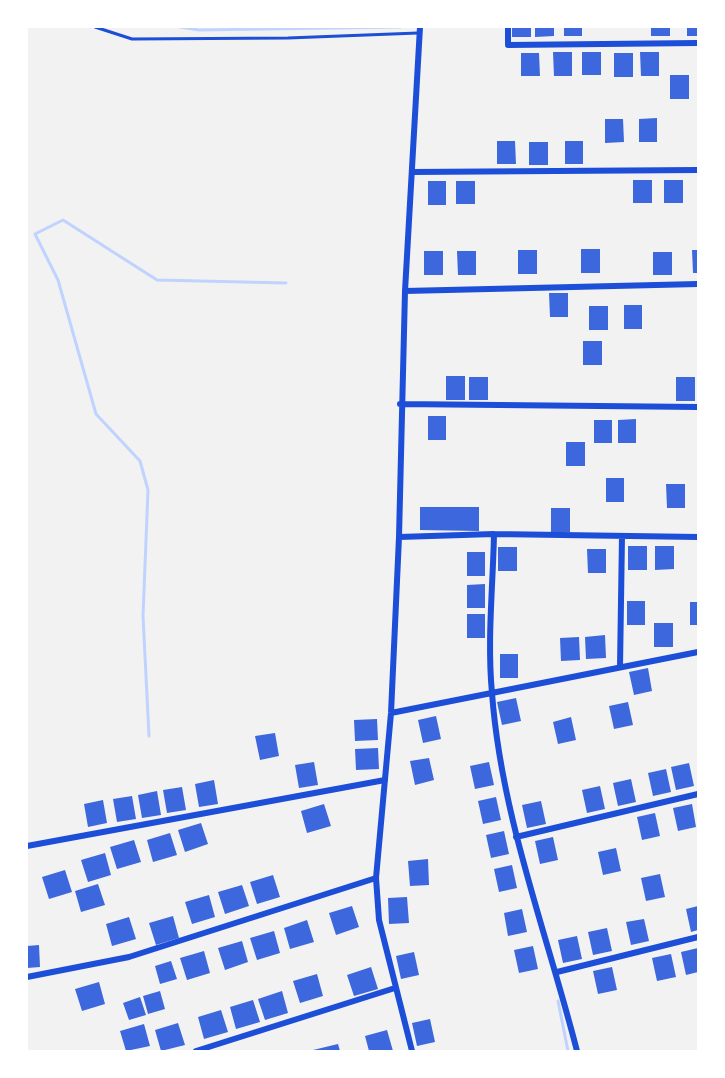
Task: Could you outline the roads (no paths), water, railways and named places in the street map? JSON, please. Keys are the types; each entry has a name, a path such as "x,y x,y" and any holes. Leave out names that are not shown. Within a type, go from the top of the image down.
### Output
{"street":[{"path":"508,27 508,45 698,43"},
{"path":"412,1051 379,920 376,878 391,713 399,537 400,404 420,30"},
{"path":"412,172 698,170"},
{"path":"405,291 698,284"},
{"path":"400,404 698,406"},
{"path":"399,537 494,534 698,537"},
{"path":"494,534 491,691 498,741 516,837 557,972 578,1051"},
{"path":"620,667 622,536"},
{"path":"391,713 491,691 698,652"},
{"path":"27,846 385,780"},
{"path":"516,837 698,794"},
{"path":"27,977 129,957 376,878"},
{"path":"557,972 698,937"},
{"path":"196,1051 395,988"}],"lane":[{"path":"95,27 132,39 288,38 420,30"}],"waterway":[{"path":"180,27 199,30 400,27"},
{"path":"149,736 143,616 148,490 140,461 96,414 58,280 35,234 63,220 157,280 286,283"},
{"path":"558,1001 568,1051"}]}
